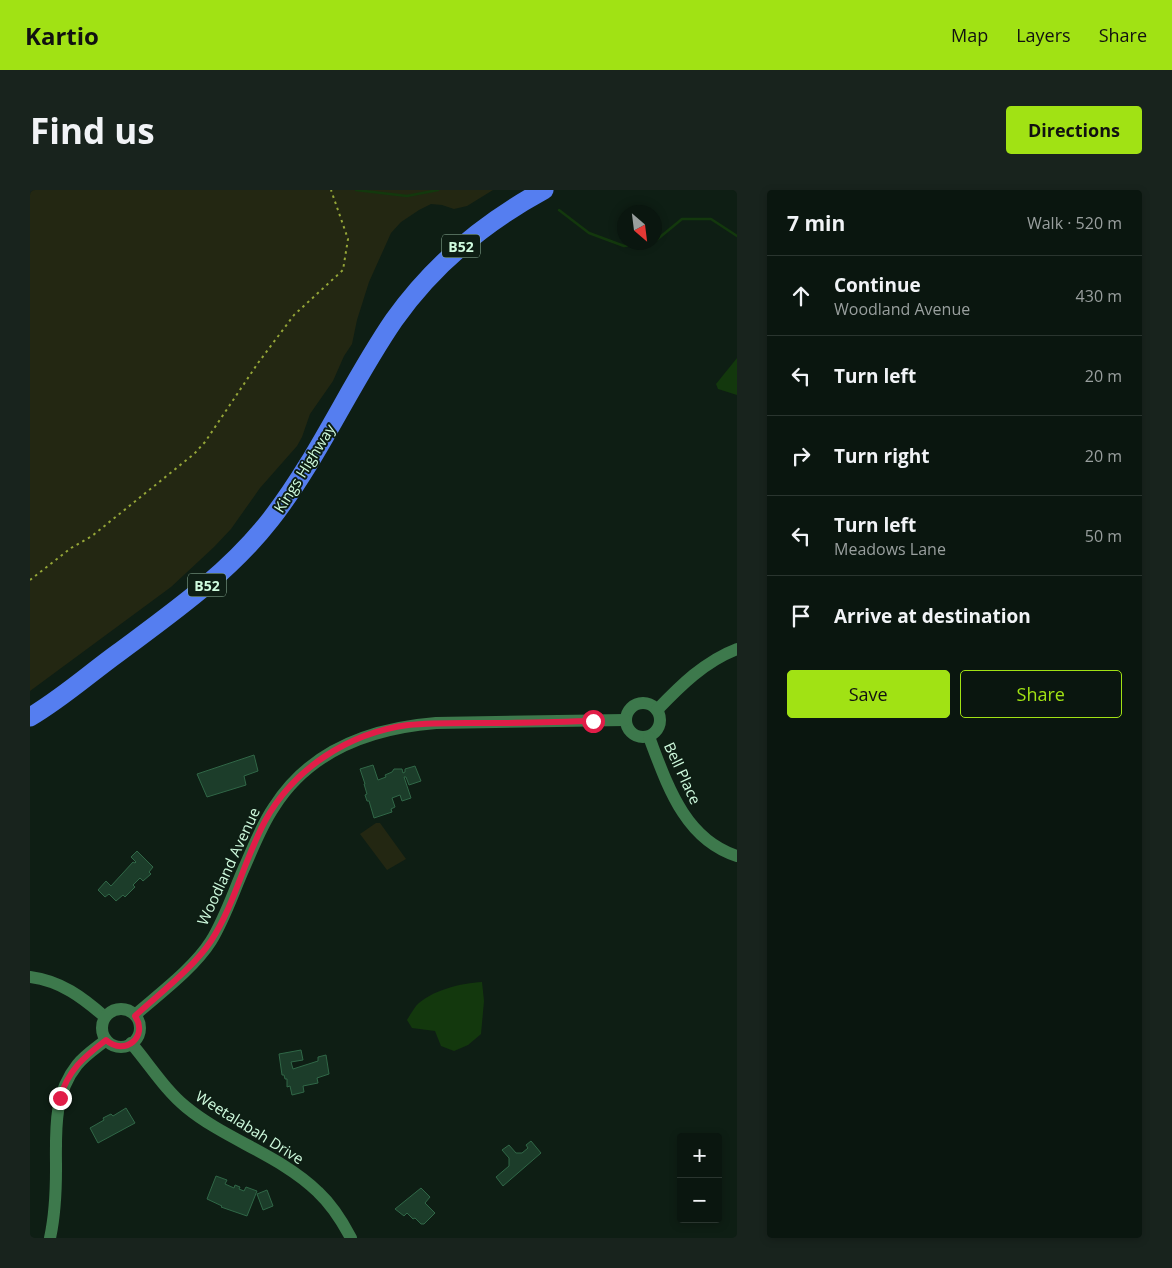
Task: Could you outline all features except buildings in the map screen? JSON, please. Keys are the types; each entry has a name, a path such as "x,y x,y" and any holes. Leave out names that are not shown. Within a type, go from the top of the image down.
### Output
{"highway":[{"name":"Kings Highway","path":"34,715 188,600 215,578 244,550 268,523 289,494 379,344 414,294 438,267 473,236 506,212 542,191"}],"street":[{"path":"657,710 704,667 737,649"},
{"path":"641,703 652,706 660,716 659,729 649,737 643,738 632,735 626,726 625,720 630,709 641,703"},
{"name":"Woodland Avenue","path":"135,1016 187,968 210,943 230,905 243,870 274,806 299,776 329,754 360,737 407,726 625,720"},
{"name":"Bell Place","path":"649,737 676,803 683,814 711,843 737,856"},
{"path":"30,977 47,980 63,986 81,997 105,1017"},
{"path":"128,1010 139,1022 137,1038 131,1043 120,1047 114,1046 102,1034 105,1017 111,1011 128,1010"},
{"path":"50,1238 55,1196 55,1128 63,1087 76,1066 85,1056 106,1040"},
{"name":"Weetalabah Drive","path":"131,1043 171,1093 185,1107 206,1122 291,1170 318,1191 339,1216 352,1238"}],"path":[{"path":"30,580 71,548 92,536 194,454 205,442 294,315 343,270 348,239 331,190"}],"shaded area":[{"path":"30,190 493,190 467,206 454,209 431,204 401,222 391,233 369,282 357,320 352,344 344,356 333,381 310,414 297,446 260,488 231,529 171,587 30,691"},
{"path":"737,358 737,395 718,389 716,384"},
{"path":"376,823 380,823 406,859 387,870 360,834"},
{"path":"482,982 484,1001 481,1034 468,1045 454,1051 441,1046 435,1031 412,1028 407,1020 422,1000 456,986"}],"waterway":[{"path":"356,190 407,196 438,190"},
{"path":"559,210 589,233 617,243"},
{"path":"662,235 682,219 711,219 737,236"}],"route":[{"path":"60,1098 63,1087 76,1066 85,1056 106,1040 114,1046 120,1047 129,1045 137,1038 140,1026 135,1016 187,968 210,943 230,905 243,870 274,806 299,776 312,765 360,737 407,726 593,721"}]}
